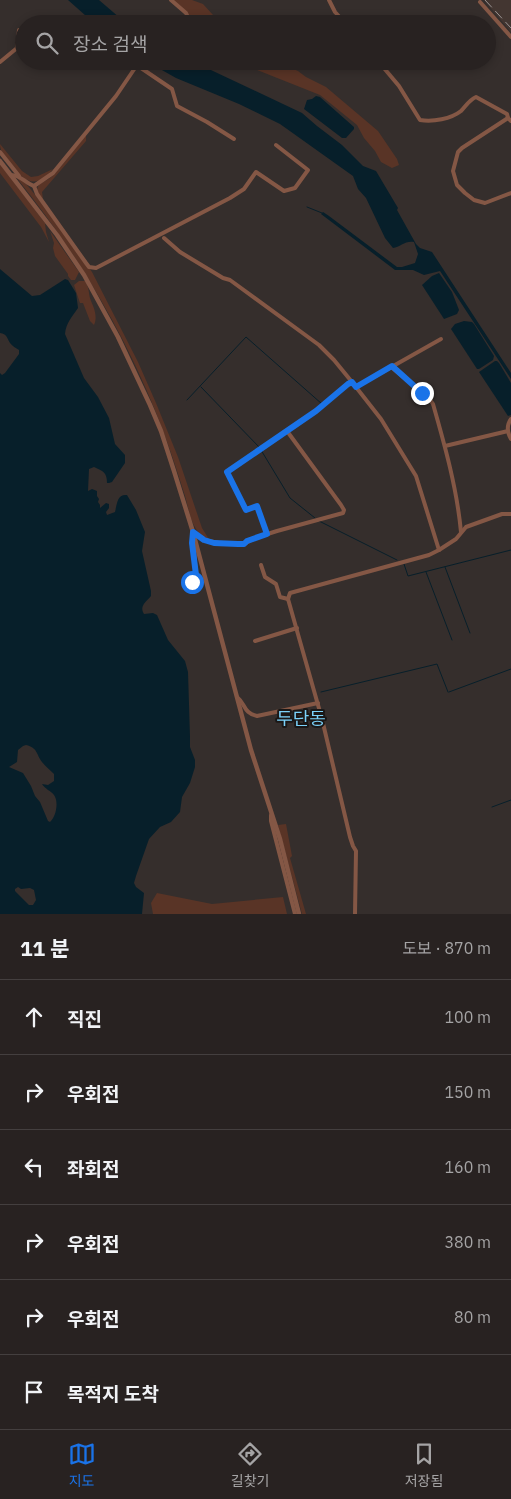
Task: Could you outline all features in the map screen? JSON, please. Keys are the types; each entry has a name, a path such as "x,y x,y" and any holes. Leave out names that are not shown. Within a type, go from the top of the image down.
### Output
{"street":[{"path":"172,0 187,15"},
{"path":"329,0 338,15"},
{"path":"480,2 492,15"},
{"path":"496,20 511,37"},
{"path":"0,62 15,50"},
{"path":"34,186 53,173 116,96 134,70"},
{"path":"145,70 172,89 177,106 234,139"},
{"path":"386,70 399,86 420,120 442,119 458,113 469,101 476,97 507,114 510,120 458,152 453,171 457,185 474,200 485,203 511,193"},
{"path":"34,186 37,194 89,267 96,268 230,198 244,189 256,172 284,191 295,188 308,170 276,145"},
{"path":"0,152 18,176 31,186 34,186"},
{"path":"0,162 84,275 118,337 150,405 174,471 193,532 258,773 280,839 299,914"},
{"path":"11,175 18,176"},
{"path":"164,238 186,255 223,278 230,280 318,344 334,360 382,419 416,476 439,550"},
{"path":"356,387 441,339"},
{"path":"392,366 429,398 433,404 460,516 462,532"},
{"path":"267,534 257,506 246,510 227,472 316,411 352,382"},
{"path":"511,419 508,424 511,439"},
{"path":"193,532 204,540 214,543 244,544 247,541 267,534 341,514 344,511 287,431"},
{"path":"444,446 508,431"},
{"path":"288,598 290,594 295,592 429,555 456,539 466,527 502,514 511,514"},
{"path":"189,585 196,575 192,543 193,532"},
{"path":"262,565 264,577 276,584 280,597 288,598"},
{"path":"288,598 318,703 350,837 356,851 355,914"},
{"path":"255,641 297,628"},
{"path":"237,697 246,710 257,716 318,703"},
{"path":"271,812 271,821 295,914"}],"shaded area":[{"path":"173,0 192,0 203,4 213,15 189,15"},
{"path":"484,0 511,0 511,32"},
{"path":"257,70 296,70 326,87 378,131 399,165 392,168 381,162 357,125 320,95"},
{"path":"86,134 86,141 42,192 43,199 39,195 37,188 56,172"},
{"path":"0,144 22,171 31,177 53,169 42,179 31,181 26,179 7,160"},
{"path":"0,164 45,223 49,242 41,227 0,173"},
{"path":"16,177 22,180 29,188 92,272 138,362 156,403 178,457 202,528 210,541 199,533 192,521 166,439 137,369 120,335 102,302 61,237"},
{"path":"50,231 79,272 75,280 71,280 55,256 54,243"},
{"path":"79,281 85,281 88,286 96,319 94,325 90,321 83,303 80,303 74,285"},
{"path":"286,824 292,856 290,858 306,914 302,914 278,825"},
{"path":"157,893 212,904 283,897 287,914 153,914 151,903"}],"water":[{"path":"68,0 99,0 116,15 85,15"},
{"path":"162,70 211,70 302,113 342,145 363,166 376,171 398,208 397,210 416,244 420,248 432,252 511,373 511,379 440,271 424,275 413,270 395,270 321,214 323,212 329,216 397,267 415,263 418,254 414,242 408,242 393,248 385,238 366,198 358,189 353,176 280,124 239,104 176,78"},
{"path":"316,96 320,97 354,127 346,138 342,138 304,109 307,100"},
{"path":"0,269 32,296 40,295 65,279 68,280 76,293 78,308 68,323 65,334 84,378 98,397 109,418 115,444 125,455 125,463 112,482 107,483 104,472 94,467 89,469 88,491 92,489 97,491 100,508 106,503 109,504 106,512 107,515 115,512 119,498 124,495 127,495 136,510 145,532 142,551 151,591 151,596 142,609 144,614 153,613 157,615 168,640 185,661 188,672 190,747 195,760 195,767 190,783 182,797 180,812 171,822 160,827 149,839 134,883 144,893 142,914 0,914 0,373 2,375 5,373 19,354 19,350 11,344 5,335 0,333","holes":["26,745 35,750 42,762 54,774 54,781 48,785 42,784 56,798 57,805 50,822 23,773 9,767 17,762 18,750","18,887 34,890 36,900 33,905 29,905 15,891"]},
{"path":"439,273 452,292 459,310 457,314 444,319 422,285 432,276"},
{"path":"464,321 474,324 494,356 493,360 479,369 477,369 451,329 455,324"},
{"path":"495,361 499,363 511,383 511,415 508,416 479,372"}],"waterway":[{"path":"307,207 322,213"},
{"path":"187,400 246,337 322,404"},
{"path":"201,387 259,447"},
{"path":"261,450 290,498 315,518"},
{"path":"319,521 397,560"},
{"path":"404,564 408,576 511,550"},
{"path":"445,567 470,633"},
{"path":"426,572 452,640"},
{"path":"321,692 437,664 448,692"},
{"path":"449,692 511,669"},
{"path":"492,807 511,800"}],"railway":[{"path":"485,0 511,28"}],"district":[{"name":"두단동","path":"301,718"}],"route":[{"path":"192,582 196,575 192,543 193,532 204,540 214,543 238,544 244,544 247,541 267,534 257,506 246,510 227,472 316,411 352,382 356,387 392,366 422,393"}]}
